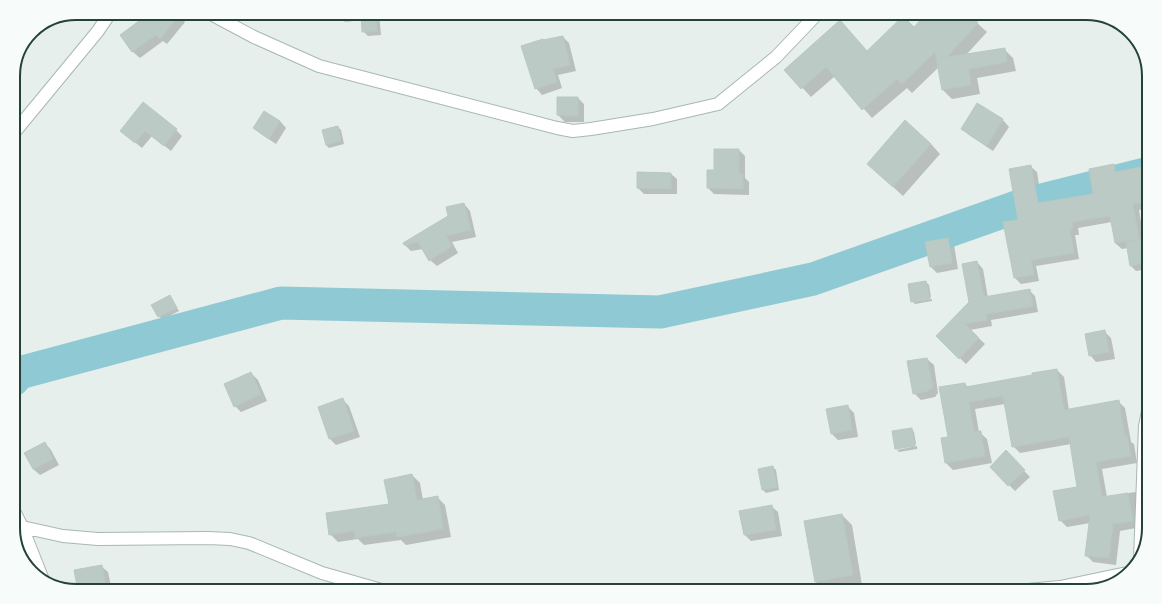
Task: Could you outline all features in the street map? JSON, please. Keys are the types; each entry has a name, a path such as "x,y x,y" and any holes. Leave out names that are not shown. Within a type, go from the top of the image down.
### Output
{"street":[{"path":"20,126 98,31 105,20"},
{"path":"223,20 254,37 319,66 573,131 654,119 718,104 776,57 811,20"},
{"path":"1141,540 1142,506"},
{"path":"20,523 39,570"},
{"path":"22,527 62,536 98,539 230,539 248,543 322,573 360,584"},
{"path":"1073,584 1116,574"}],"building":[{"path":"138,20 175,20 160,39 156,35 132,52 120,35 139,21"},
{"path":"361,20 376,20 377,31 362,32"},
{"path":"840,20 867,51 899,20 907,20 914,27 920,20 975,20 978,23 947,57 1005,48 1007,62 969,69 971,85 942,90 935,52 902,84 897,79 862,110 826,67 801,89 784,70"},
{"path":"563,36 570,65 553,69 557,82 535,89 521,46 543,39"},
{"path":"557,97 578,97 578,116 557,115"},
{"path":"143,102 177,129 164,146 145,131 135,143 120,131"},
{"path":"977,103 1003,119 987,146 961,129"},
{"path":"264,111 280,121 269,139 253,128"},
{"path":"905,120 931,144 893,187 867,164"},
{"path":"338,126 341,141 326,145 322,130"},
{"path":"714,149 739,149 739,174 743,174 743,189 707,188 707,170 714,170"},
{"path":"1114,164 1115,172 1141,167 1142,203 1133,204 1139,239 1115,243 1110,216 1072,222 1073,229 1070,229 1074,253 1031,260 1034,275 1014,278 1003,222 1018,220 1009,169 1031,165 1038,203 1093,194 1089,169"},
{"path":"637,172 671,173 671,189 637,188"},
{"path":"464,203 471,230 446,236 452,246 429,261 418,242 404,245 403,243 448,216 446,207"},
{"path":"948,238 952,263 930,267 925,242"},
{"path":"1142,239 1142,264 1130,266 1126,242"},
{"path":"977,261 984,297 1030,289 1033,306 986,314 987,320 965,324 979,338 959,359 936,336 969,302 962,264"},
{"path":"926,281 930,299 911,302 908,284"},
{"path":"170,295 177,308 158,317 151,305"},
{"path":"1105,330 1109,352 1089,356 1085,334"},
{"path":"927,358 933,387 928,391 913,394 907,361"},
{"path":"1057,369 1064,410 1119,400 1125,437 1127,436 1131,456 1096,462 1102,497 1128,493 1133,521 1113,524 1109,558 1085,556 1090,515 1059,521 1053,491 1077,487 1069,437 1012,447 1003,396 969,402 974,432 981,431 985,456 945,463 941,438 948,437 939,387 965,383 966,387"},
{"path":"251,372 261,394 234,407 224,384"},
{"path":"343,398 354,431 329,439 318,407"},
{"path":"848,405 852,430 831,434 826,409"},
{"path":"912,428 915,446 895,449 892,431"},
{"path":"45,442 53,459 33,469 24,453"},
{"path":"1006,450 1025,470 1008,486 990,467"},
{"path":"773,466 777,487 762,490 758,469"},
{"path":"412,474 417,500 438,496 443,529 397,537 396,532 355,538 354,531 329,535 326,513 389,504 384,480"},
{"path":"772,505 776,530 744,535 739,511"},
{"path":"842,514 853,575 815,582 804,521"},
{"path":"102,565 106,584 77,584 74,570"}],"waterway":[{"path":"20,373 281,303 660,312 813,279 1022,205 1142,175"}]}
